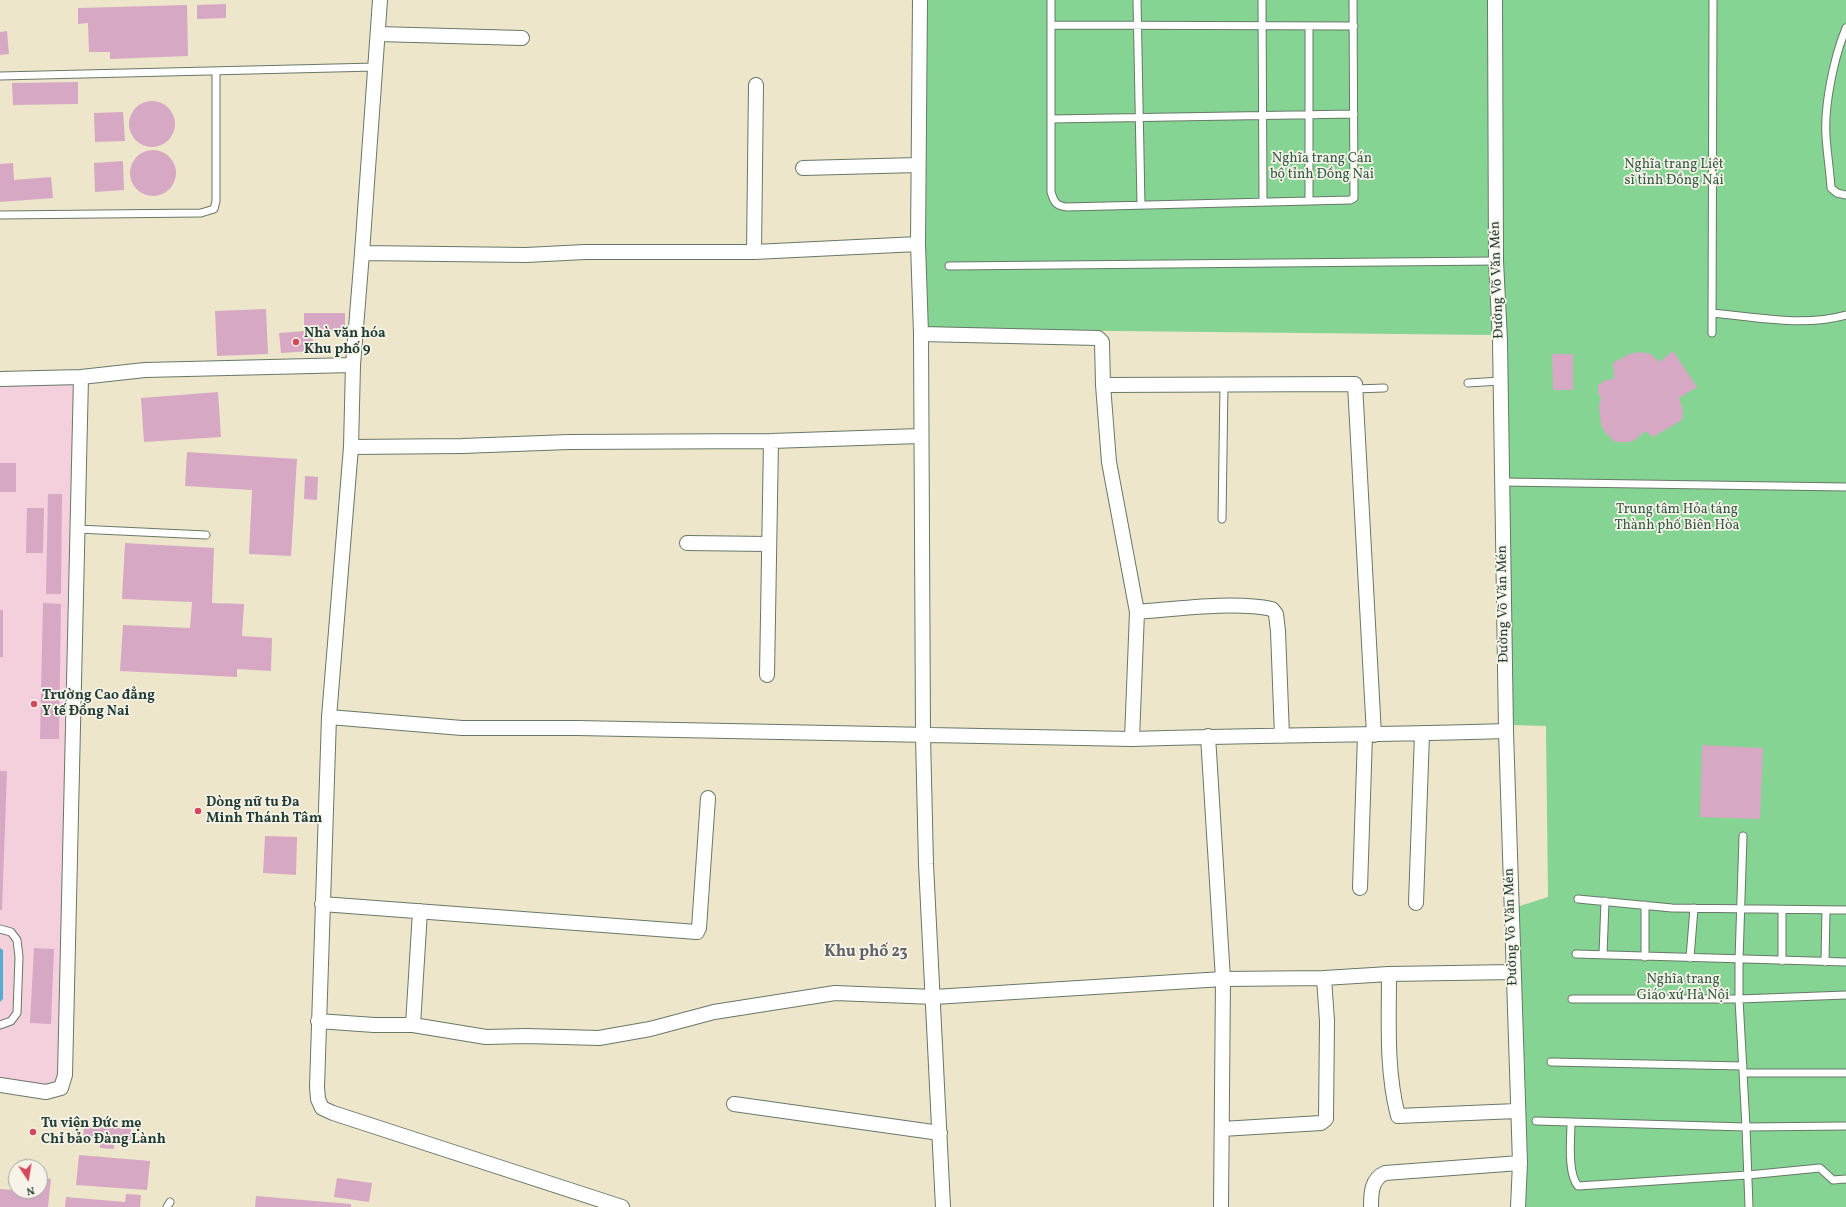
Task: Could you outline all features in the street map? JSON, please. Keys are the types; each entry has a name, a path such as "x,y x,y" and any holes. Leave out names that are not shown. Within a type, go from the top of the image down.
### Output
{"street":[{"path":"380,0 353,365 351,447 329,717 318,1022 318,1099 322,1108 621,1207"},
{"path":"920,0 918,244 921,334 920,436 923,736 926,864 934,997 943,1207"},
{"name":"Đường Võ Văn Mén","path":"1495,0 1496,261 1500,381 1506,731 1517,1111 1520,1163 1518,1207"},
{"path":"378,34 522,38"},
{"path":"754,252 756,85"},
{"path":"804,168 918,164"},
{"path":"362,253 526,255 585,252 754,252 918,244"},
{"path":"921,334 1098,338 1102,342 1103,385 1109,462 1137,612 1132,739"},
{"path":"0,379 80,377 145,370 353,365"},
{"path":"0,1085 46,1092 61,1088 65,1075 80,377"},
{"path":"1103,385 1355,384 1369,735 1360,888"},
{"path":"351,447 462,446 569,442 771,441 920,436"},
{"path":"767,675 771,441"},
{"path":"687,543 769,544"},
{"path":"1137,612 1224,607 1260,607 1272,609 1276,614 1278,631 1282,736"},
{"path":"329,717 462,728 577,728 1132,739 1208,736 1369,735 1506,731"},
{"path":"1416,903 1422,734"},
{"path":"1208,736 1223,979 1221,1207"},
{"path":"322,904 697,932 700,926 708,798"},
{"path":"413,1024 420,911"},
{"path":"318,1022 374,1025 413,1024 486,1037 526,1036 599,1038 650,1029 714,1012 835,993 934,997 1223,979 1324,978 1389,974 1513,972"},
{"path":"1389,974 1390,1072 1393,1098 1398,1116 1517,1111"},
{"path":"1222,1129 1321,1123 1326,1120 1326,1021 1324,978"},
{"path":"734,1104 940,1133"},
{"path":"1371,1207 1374,1182 1378,1176 1385,1173 1520,1163"}],"lane":[{"path":"1050,0 1051,192 1054,203 1058,206 1067,207 1350,200 1354,198 1353,0"},
{"path":"1137,0 1141,205"},
{"path":"1262,0 1263,202"},
{"path":"1712,333 1713,0"},
{"path":"1050,25 1354,26"},
{"path":"1309,26 1309,201"},
{"path":"1846,28 1839,45 1829,90 1826,134 1831,188 1837,193 1846,195"},
{"path":"0,76 376,67"},
{"path":"0,215 201,213 214,209 216,201 216,71"},
{"path":"1051,119 1354,114"},
{"path":"949,266 1496,261"},
{"path":"1712,313 1807,321 1830,319 1846,315"},
{"path":"1468,383 1500,381"},
{"path":"1222,519 1224,385"},
{"path":"1355,389 1384,388"},
{"path":"1502,482 1846,487"},
{"path":"77,529 206,535"},
{"path":"1743,836 1739,1000 1749,1207"},
{"path":"1578,899 1645,905 1740,910 1846,910"},
{"path":"1603,955 1605,901"},
{"path":"1645,905 1645,957"},
{"path":"1690,958 1694,908"},
{"path":"1782,910 1782,961"},
{"path":"1825,962 1826,910"},
{"path":"0,929 12,932 17,940 19,957 17,1013 11,1021 0,1025"},
{"path":"1576,954 1846,962"},
{"path":"1572,999 1739,1000 1846,995"},
{"path":"1551,1062 1846,1073"},
{"path":"1536,1121 1746,1127 1846,1126"},
{"path":"1571,1122 1572,1168 1574,1181 1578,1186 1748,1175 1820,1168 1833,1180 1846,1179"}],"shaded area":[{"name":"Trường Cao đẳng Y tế Đồng Nai","path":"75,382 60,1074 57,1083 45,1087 0,1079 0,384"}],"green space":[{"name":"Nghĩa trang Cán bộ tỉnh Đồng Nai","path":"926,0 1489,0 1494,335 926,329 924,247"},
{"path":"1500,0 1846,0 1846,1207 1524,1207 1517,907 1548,897 1546,726 1512,725 1502,261"}],"water":[{"path":"0,948 3,950 3,999 0,1002"}],"building":[{"path":"226,4 226,18 197,19 197,5"},
{"path":"187,5 188,56 110,59 110,52 89,52 88,23 78,24 78,8"},
{"path":"7,31 9,54 0,55 0,32"},
{"path":"78,82 78,104 13,105 12,83"},
{"path":"147,101 157,101 165,105 171,111 175,119 175,129 171,137 165,143 157,147 147,147 139,143 133,137 129,129 129,119 133,111 139,105"},
{"path":"123,112 125,141 95,142 94,113"},
{"path":"148,150 158,150 166,154 172,160 176,168 176,178 172,186 166,192 158,196 148,196 140,192 134,186 130,178 130,168 134,160 140,154"},
{"path":"123,161 124,190 95,192 94,163"},
{"path":"13,163 14,180 51,177 53,198 0,202 0,164"},
{"path":"266,309 268,354 217,356 215,311"},
{"path":"304,313 345,313 345,330 312,331 314,351 281,353 279,333 304,331"},
{"path":"1673,351 1697,387 1679,398 1683,410 1682,420 1653,437 1645,431 1630,442 1615,442 1605,432 1601,425 1599,406 1601,398 1598,393 1598,385 1606,380 1614,379 1613,363 1629,354 1640,352 1651,354 1659,362"},
{"path":"1552,354 1573,354 1573,390 1553,390"},
{"path":"218,392 221,437 144,442 141,398"},
{"path":"187,452 297,459 291,556 249,554 252,490 185,486"},
{"path":"0,463 16,463 16,492 0,492"},
{"path":"305,476 318,477 317,500 304,499"},
{"path":"48,494 62,494 61,594 46,594"},
{"path":"27,508 44,508 43,553 26,553"},
{"path":"125,543 214,548 212,603 244,604 242,636 272,638 271,671 237,669 237,677 120,671 123,625 190,628 192,602 122,599"},
{"path":"43,603 61,604 59,739 40,739"},
{"path":"0,610 3,610 3,657 0,657"},
{"path":"1702,745 1763,748 1760,819 1700,817"},
{"path":"0,771 7,771 2,910 0,910"},
{"path":"265,836 297,837 296,875 263,873"},
{"path":"34,948 54,949 51,1024 30,1023"},
{"path":"84,1127 131,1128 131,1140 114,1140 114,1149 100,1148 100,1139 83,1139"},
{"path":"79,1155 150,1161 147,1190 76,1185"},
{"path":"337,1178 372,1183 369,1202 334,1197"},
{"path":"48,1179 51,1179 48,1207 0,1207 0,1189 8,1190 8,1199 48,1199"},
{"path":"126,1194 141,1195 140,1207 65,1207 66,1197 125,1202"},
{"path":"256,1196 351,1204 351,1207 255,1207"}],"place":[{"name":"Nhà văn hóa Khu phố 9","path":"296,342"},
{"name":"Trường Cao đẳng Y tế Đồng Nai","path":"34,704"},
{"name":"Dòng nữ tu Đa Minh Thánh Tâm","path":"198,811"},
{"name":"Tu viện Đức mẹ Chỉ bảo Đàng Lành","path":"33,1132"}],"district":[{"name":"Khu phố 23","path":"866,953"}],"park label":[{"name":"Nghĩa trang Liệt sĩ tỉnh Đồng Nai","path":"1674,174"},
{"name":"Trung tâm Hỏa táng Thành phố Biên Hòa","path":"1677,518"},
{"name":"Nghĩa trang Giáo xứ Hà Nội","path":"1683,988"}]}
